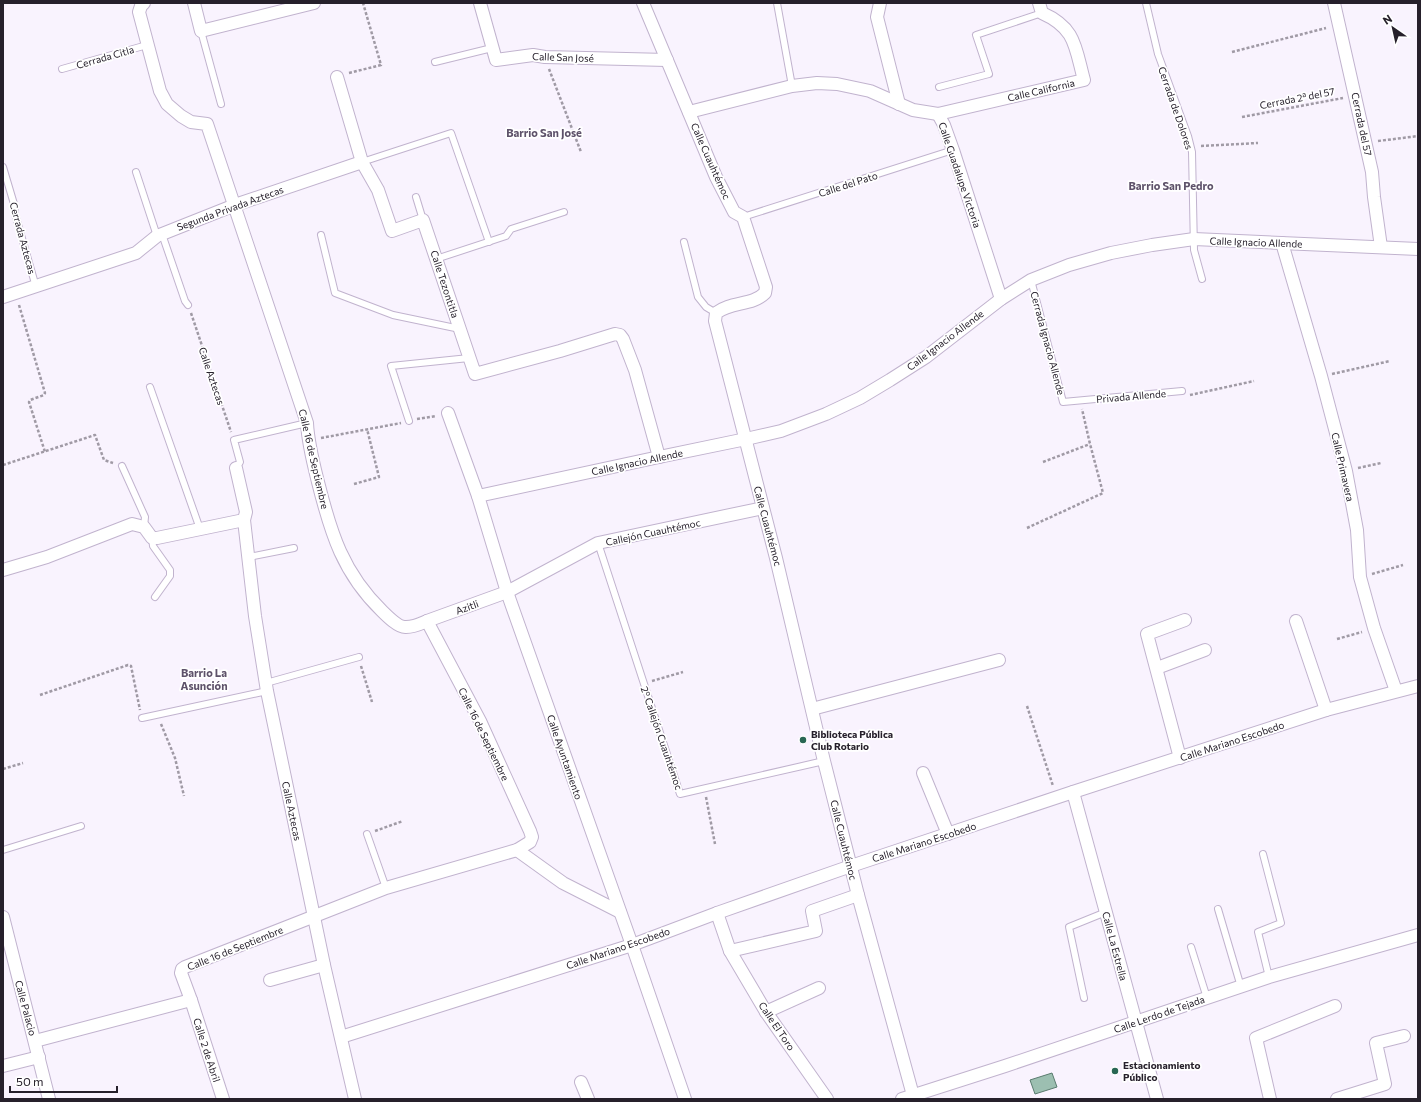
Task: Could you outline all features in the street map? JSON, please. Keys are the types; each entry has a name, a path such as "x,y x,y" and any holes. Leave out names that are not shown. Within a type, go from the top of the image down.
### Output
{"street":[{"name":"Calle 16 de Septiembre","path":"144,3 140,6 139,12 160,91 167,104 181,116 191,122 207,124 307,423 308,440 328,522 343,560 367,597 391,620 405,628 416,626 427,621 480,721 532,837 530,842 517,850 386,888 182,969 181,973 191,1000"},
{"path":"194,3 201,31 314,3"},
{"path":"480,3 492,48"},
{"name":"Calle Cuauhtémoc","path":"643,3 716,177 734,212 742,217 766,287 766,293 759,299 722,308 716,313 715,321 776,558 824,761 909,1098"},
{"path":"880,3 877,17 899,104"},
{"name":"Cerrada del 57","path":"1334,3 1372,172 1381,247"},
{"name":"Calle California","path":"938,114 1084,80 1074,42 1067,29 1041,8"},
{"name":"Calle San José","path":"492,48 496,60 533,55 545,57 667,60"},
{"path":"337,77 362,162 378,190 392,231 424,220"},
{"name":"Calle Guadalupe Victoria","path":"689,112 792,86 817,83 837,84 870,92 913,110 938,114 944,125 953,150 1001,298"},
{"name":"Segunda Privada Aztecas","path":"3,297 136,253 159,235 235,205 362,162"},
{"name":"Calle Tezontitla","path":"424,220 475,374 560,351 615,334 620,335 624,339 635,370 659,457"},
{"name":"Calle Ignacio Allende","path":"478,496 746,439 781,431 803,423 860,398 890,380 926,357 1001,298 1031,280 1069,265 1111,253 1152,245 1194,240 1418,249"},
{"name":"Calle Primavera","path":"1282,243 1321,376 1346,471 1357,530 1360,577 1374,628 1396,691"},
{"name":"Calle Ayuntamiento","path":"448,413 478,496 507,592 685,1099"},
{"name":"Calle Aztecas","path":"236,468 246,512 244,520 255,616 267,687 324,964 355,1099"},
{"name":"Callejón Cuauhtémoc","path":"507,592 598,544 763,508"},
{"path":"3,570 47,557 132,524 144,527 152,538 157,538 244,520"},
{"name":"Azitli","path":"427,621 507,592"},
{"path":"1180,758 1147,634 1185,620"},
{"path":"1296,621 1326,710"},
{"path":"1157,668 1205,650"},
{"path":"812,709 999,660"},
{"name":"Calle Mariano Escobedo","path":"341,1037 632,945 717,913 851,866 1073,792 1326,710 1418,686"},
{"path":"923,773 948,834"},
{"name":"Calle La Estrella","path":"1073,792 1157,1099"},
{"path":"517,850 562,883 620,912"},
{"path":"730,951 816,931 812,911 858,895"},
{"name":"Calle El Toro","path":"717,913 730,951 766,1012 827,1099"},
{"name":"Calle Palacio","path":"3,916 7,949 35,1041 49,1099"},
{"name":"Calle Lerdo de Tejada","path":"909,1098 1269,977 1418,935"},
{"path":"270,980 324,964"},
{"path":"766,1012 819,988"},
{"path":"35,1041 191,1000"},
{"name":"Calle 2 de Abril","path":"191,1000 223,1099"},
{"path":"1270,1099 1256,1038 1335,1006"},
{"path":"1337,1099 1385,1084 1376,1043 1404,1036"},
{"path":"3,1066 39,1057"},
{"path":"581,1082 588,1099"}],"lane":[{"path":"777,3 792,86"},
{"name":"Cerrada de Dolores","path":"1146,3 1158,54 1188,136 1192,152 1194,250 1202,279"},
{"path":"939,87 989,74 976,34 1041,8"},
{"path":"201,31 221,104"},
{"name":"Cerrada Citla","path":"62,69 147,45"},
{"path":"435,62 492,48"},
{"name":"Segunda Privada Aztecas","path":"362,162 451,133 489,242"},
{"name":"Calle del Pato","path":"742,217 953,150"},
{"name":"Cerrada Aztecas","path":"3,167 36,286"},
{"path":"136,172 184,302 188,306"},
{"path":"416,198 424,220"},
{"path":"436,258 506,236 511,229 564,212"},
{"path":"321,235 335,293 393,315 460,329"},
{"path":"684,242 698,297 706,307 716,313"},
{"name":"Cerrada Ignacio Allende","path":"1031,280 1063,402 1080,400"},
{"path":"409,421 391,366 470,358"},
{"path":"150,387 200,529"},
{"name":"Privada Allende","path":"1080,400 1182,391"},
{"path":"234,440 307,423"},
{"name":"Calle Aztecas","path":"234,440 240,462 236,468"},
{"path":"122,466 145,517 144,527"},
{"path":"152,538 153,546 170,570 170,576 155,597"},
{"name":"2º Callejón Cuauhtémoc","path":"598,544 680,794 824,761"},
{"path":"249,557 294,548"},
{"path":"142,718 267,687 359,657"},
{"path":"3,850 80,826"},
{"path":"367,834 386,888"},
{"path":"1263,854 1281,923 1258,932 1269,977"},
{"path":"1218,909 1241,987"},
{"path":"1084,998 1069,927 1106,912"},
{"path":"1191,947 1207,998"}],"path":[{"path":"337,77 381,65 363,3"},
{"path":"1232,52 1331,27"},
{"path":"545,57 581,152"},
{"name":"Cerrada 2ª del 57","path":"1242,117 1355,95"},
{"path":"1366,142 1418,136"},
{"path":"1190,146 1258,143"},
{"path":"15,293 45,393 44,395 30,400 29,402 45,452"},
{"name":"Calle Aztecas","path":"188,306 234,440"},
{"path":"1321,376 1390,361"},
{"path":"1182,391 1188,395 1254,381"},
{"name":"Cerrada Ignacio Allende","path":"1027,528 1103,493 1080,400"},
{"path":"308,440 448,413"},
{"path":"354,484 379,477 368,429"},
{"path":"3,464 95,435 104,460 122,466"},
{"path":"1043,462 1090,444"},
{"path":"1346,471 1381,463"},
{"path":"1360,577 1403,565"},
{"path":"1337,639 1374,628"},
{"path":"359,657 372,702"},
{"path":"40,695 128,665 131,666 142,718"},
{"path":"644,683 683,672"},
{"path":"1027,706 1057,798"},
{"path":"157,715 175,758 184,796"},
{"path":"3,769 23,763"},
{"path":"705,789 715,844"},
{"path":"367,834 403,821"}],"building":[{"path":"1052,1073 1057,1087 1035,1094 1030,1080"}],"place":[{"name":"Biblioteca Pública Club Rotario","path":"803,740"},
{"name":"Estacionamiento Público","path":"1115,1071"}],"district":[{"name":"Barrio San José","path":"544,133"},
{"name":"Barrio San Pedro","path":"1171,186"},
{"name":"Barrio La Asunción","path":"204,679"}]}
